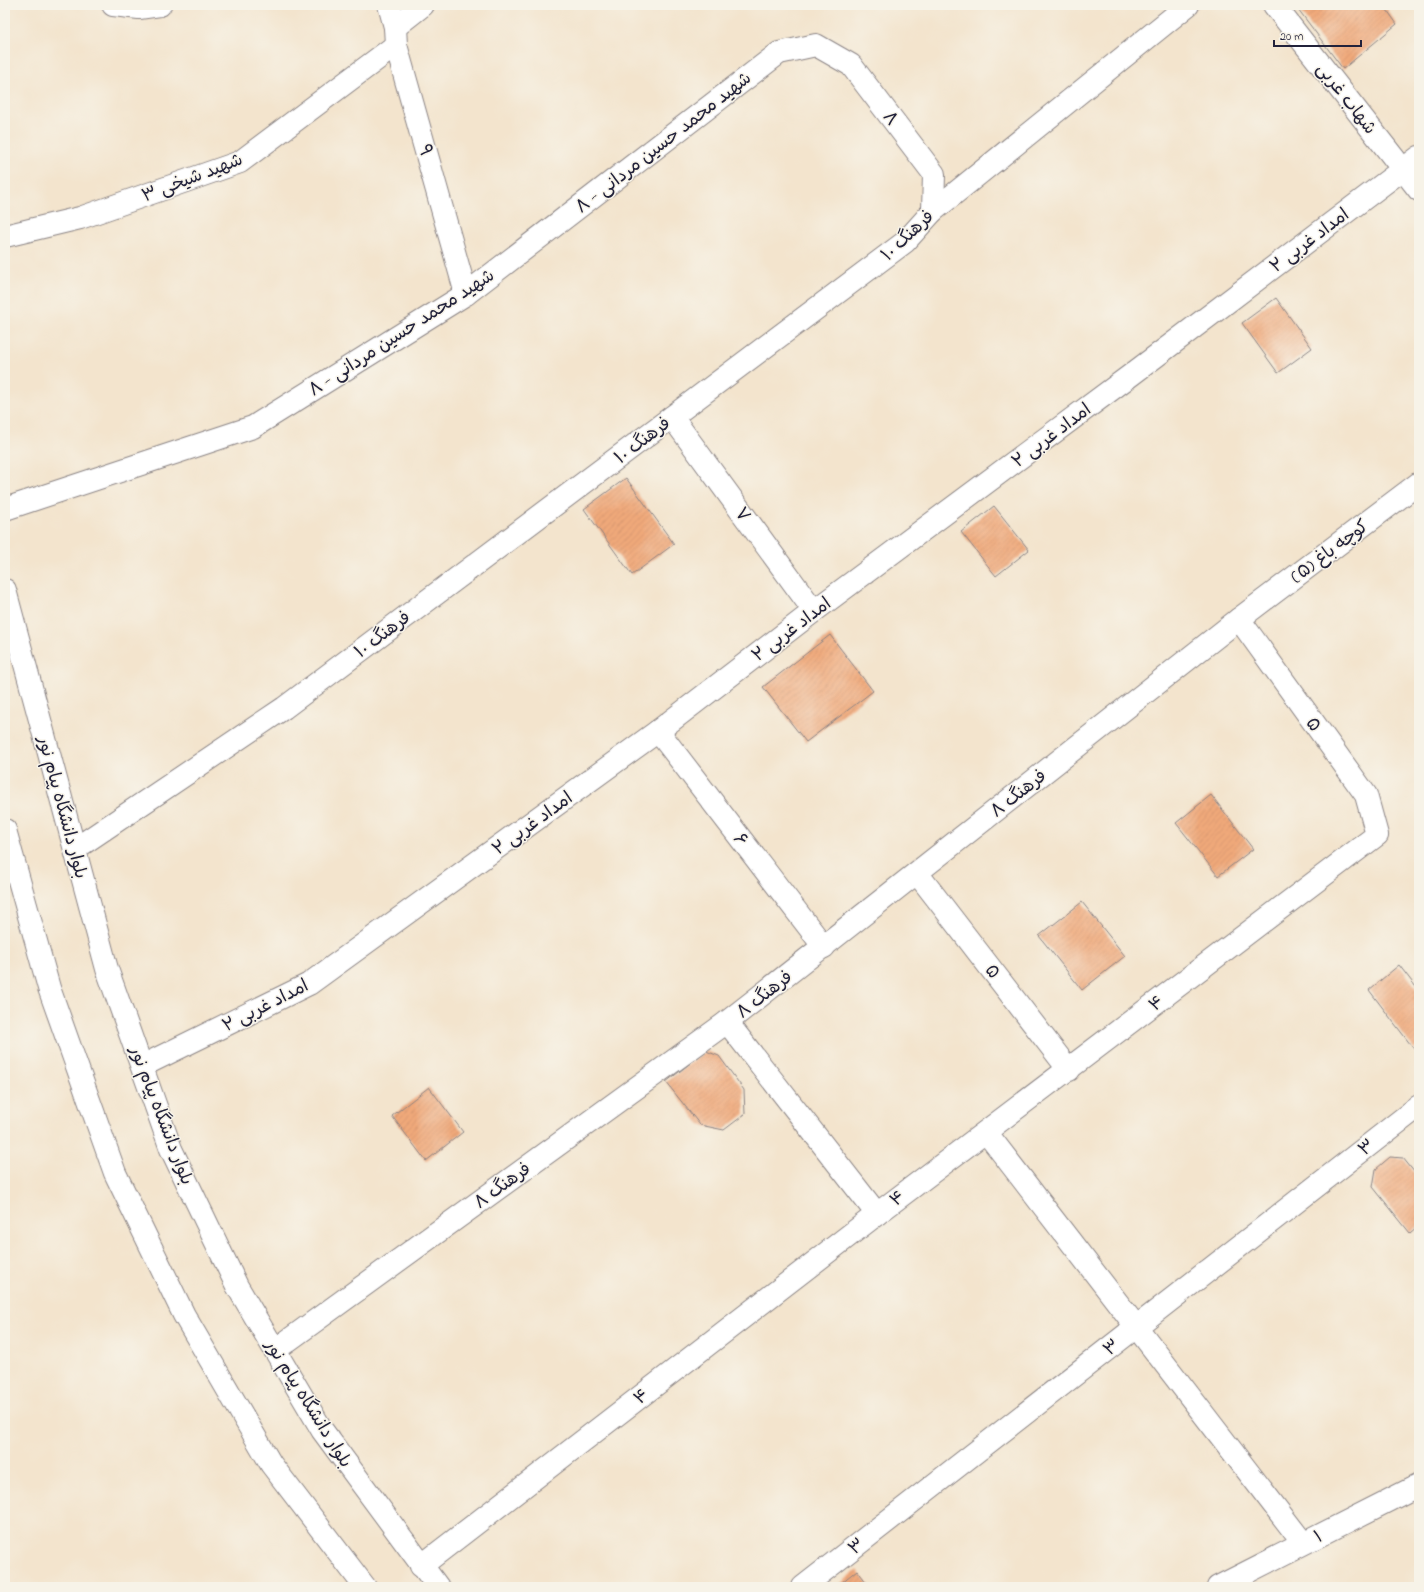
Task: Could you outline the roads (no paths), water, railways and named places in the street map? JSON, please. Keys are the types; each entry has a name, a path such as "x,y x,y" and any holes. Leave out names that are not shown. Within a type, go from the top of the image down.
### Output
{"street":[{"path":"113,5 139,8 160,5"},
{"name":"۹","path":"389,5 396,36 466,294"},
{"name":"شهید شیخی ۳","path":"5,236 80,218 240,162 396,36 423,5"},
{"name":"فرهنگ ۱۰","path":"75,849 284,708 905,242 933,211 1188,5"},
{"name":"شهاب غربی","path":"1274,5 1411,163 1419,190"},
{"name":"۸","path":"816,45 851,65 934,174 933,211"},
{"name":"شهید محمد حسین مردانی - ۸","path":"5,509 253,427 466,294 779,52 816,45"},
{"name":"امداد غربی ۲","path":"142,1066 310,984 658,731 814,611 1137,371 1411,163"},
{"name":"۷","path":"672,417 814,611"},
{"name":"کوچه باغ (۵)","path":"1239,619 1419,482"},
{"name":"بلوار دانشگاه پیام نور","path":"5,590 107,969 172,1149 237,1286 322,1430 438,1587"},
{"name":"۵","path":"1239,619 1366,795 1377,835"},
{"name":"فرهنگ ۸","path":"275,1350 727,1022 824,948 1239,619"},
{"name":"۶","path":"658,731 824,948"},
{"path":"5,830 49,988 115,1173 184,1315 271,1464 365,1587"},
{"name":"۴","path":"421,1566 876,1214 1069,1070 1377,835"},
{"name":"۵","path":"917,873 1069,1070"},
{"path":"727,1022 876,1214"},
{"name":"۳","path":"803,1587 1419,1106"},
{"path":"986,1132 1303,1543"},
{"name":"۱","path":"1218,1587 1419,1485"}]}
